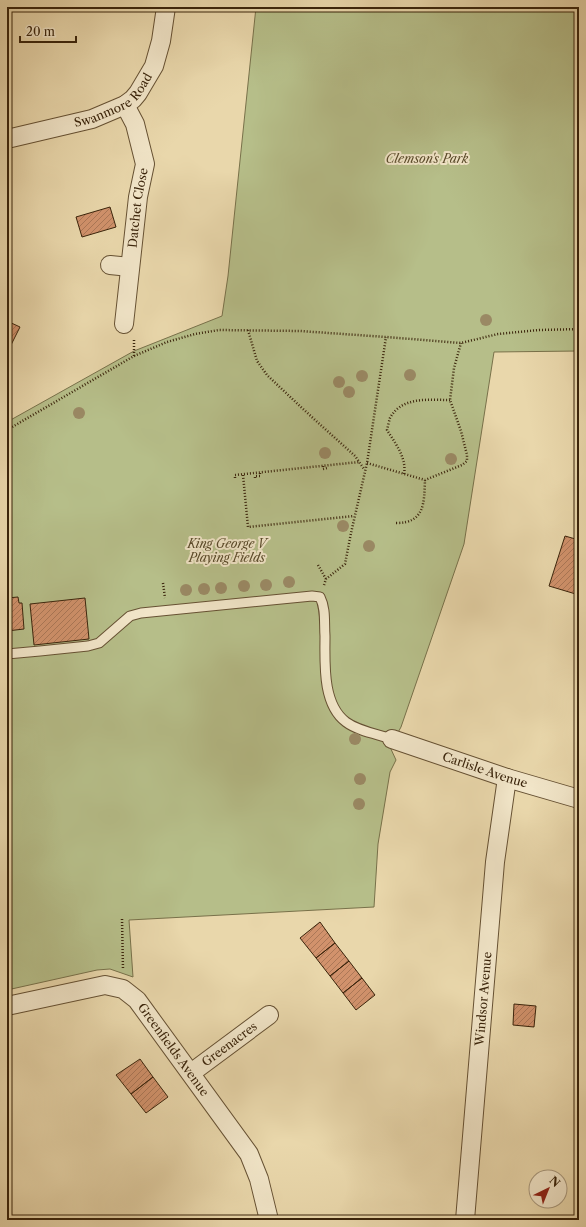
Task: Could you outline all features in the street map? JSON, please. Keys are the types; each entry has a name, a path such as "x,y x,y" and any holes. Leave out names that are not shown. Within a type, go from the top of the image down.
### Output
{"street":[{"name":"Swanmore Road","path":"7,139 92,119 125,105 138,93 154,66 161,41 166,7"},
{"name":"Datchet Close","path":"124,324 138,197 145,164 135,124 125,105"},
{"path":"110,265 130,267"},
{"name":"Carlisle Avenue","path":"392,739 507,778 579,799"},
{"name":"Windsor Avenue","path":"465,1220 495,862 507,778"},
{"name":"Greenfields Avenue","path":"7,1006 105,985 123,989 138,1000 249,1154 259,1179 269,1220"},
{"name":"Greenacres","path":"191,1073 269,1016"}],"lane":[{"path":"7,654 40,652 88,646 99,643 130,616 141,613 312,596 320,597 324,605 325,652 328,689 336,712 346,722 356,727 392,739"}],"path":[{"path":"7,430 134,356 167,342 195,334 219,330 300,331 386,336 462,343 498,334 539,330 579,329"},
{"path":"248,330 257,360 267,374 355,456 365,470"},
{"path":"320,597 326,579 345,564 365,470 386,336"},
{"path":"366,463 425,480 462,465 467,461 467,454 461,431 450,400 454,368 462,343"},
{"path":"404,474 405,468 403,460 398,448 387,430 390,417 400,407 410,402 419,400 450,400"},
{"path":"235,478 235,475 359,462"},
{"path":"323,466 323,469 327,468 327,470"},
{"path":"255,478 255,476 260,476 260,473"},
{"path":"243,475 248,527 354,516"},
{"path":"396,523 406,523 415,518 421,510 424,502 425,480"},
{"path":"318,565 326,579"},
{"path":"122,919 123,989"}],"green space":[{"name":"King George V Playing Fields","path":"256,7 579,7 579,351 494,352 464,544 401,727 390,747 396,760 390,772 378,844 374,907 129,920 133,977 110,969 97,970 7,990 7,422 134,351 222,316 228,276"}],"building":[{"path":"110,207 116,227 82,237 76,217"},
{"path":"7,321 20,327 8,351 7,351"},
{"path":"565,536 579,540 579,595 549,586"},
{"path":"18,597 19,603 22,603 24,629 7,631 7,598"},
{"path":"85,598 89,639 34,645 30,604"},
{"path":"320,922 335,943 316,958 300,938"},
{"path":"335,943 349,961 330,976 316,958"},
{"path":"349,961 362,978 343,993 330,976"},
{"path":"362,978 375,995 356,1010 343,993"},
{"path":"514,1004 536,1006 534,1027 513,1025"},
{"path":"140,1059 153,1077 131,1094 116,1075"},
{"path":"153,1077 168,1097 146,1113 131,1094"}],"park label":[{"name":"Clemson's Park","path":"427,159"}]}
